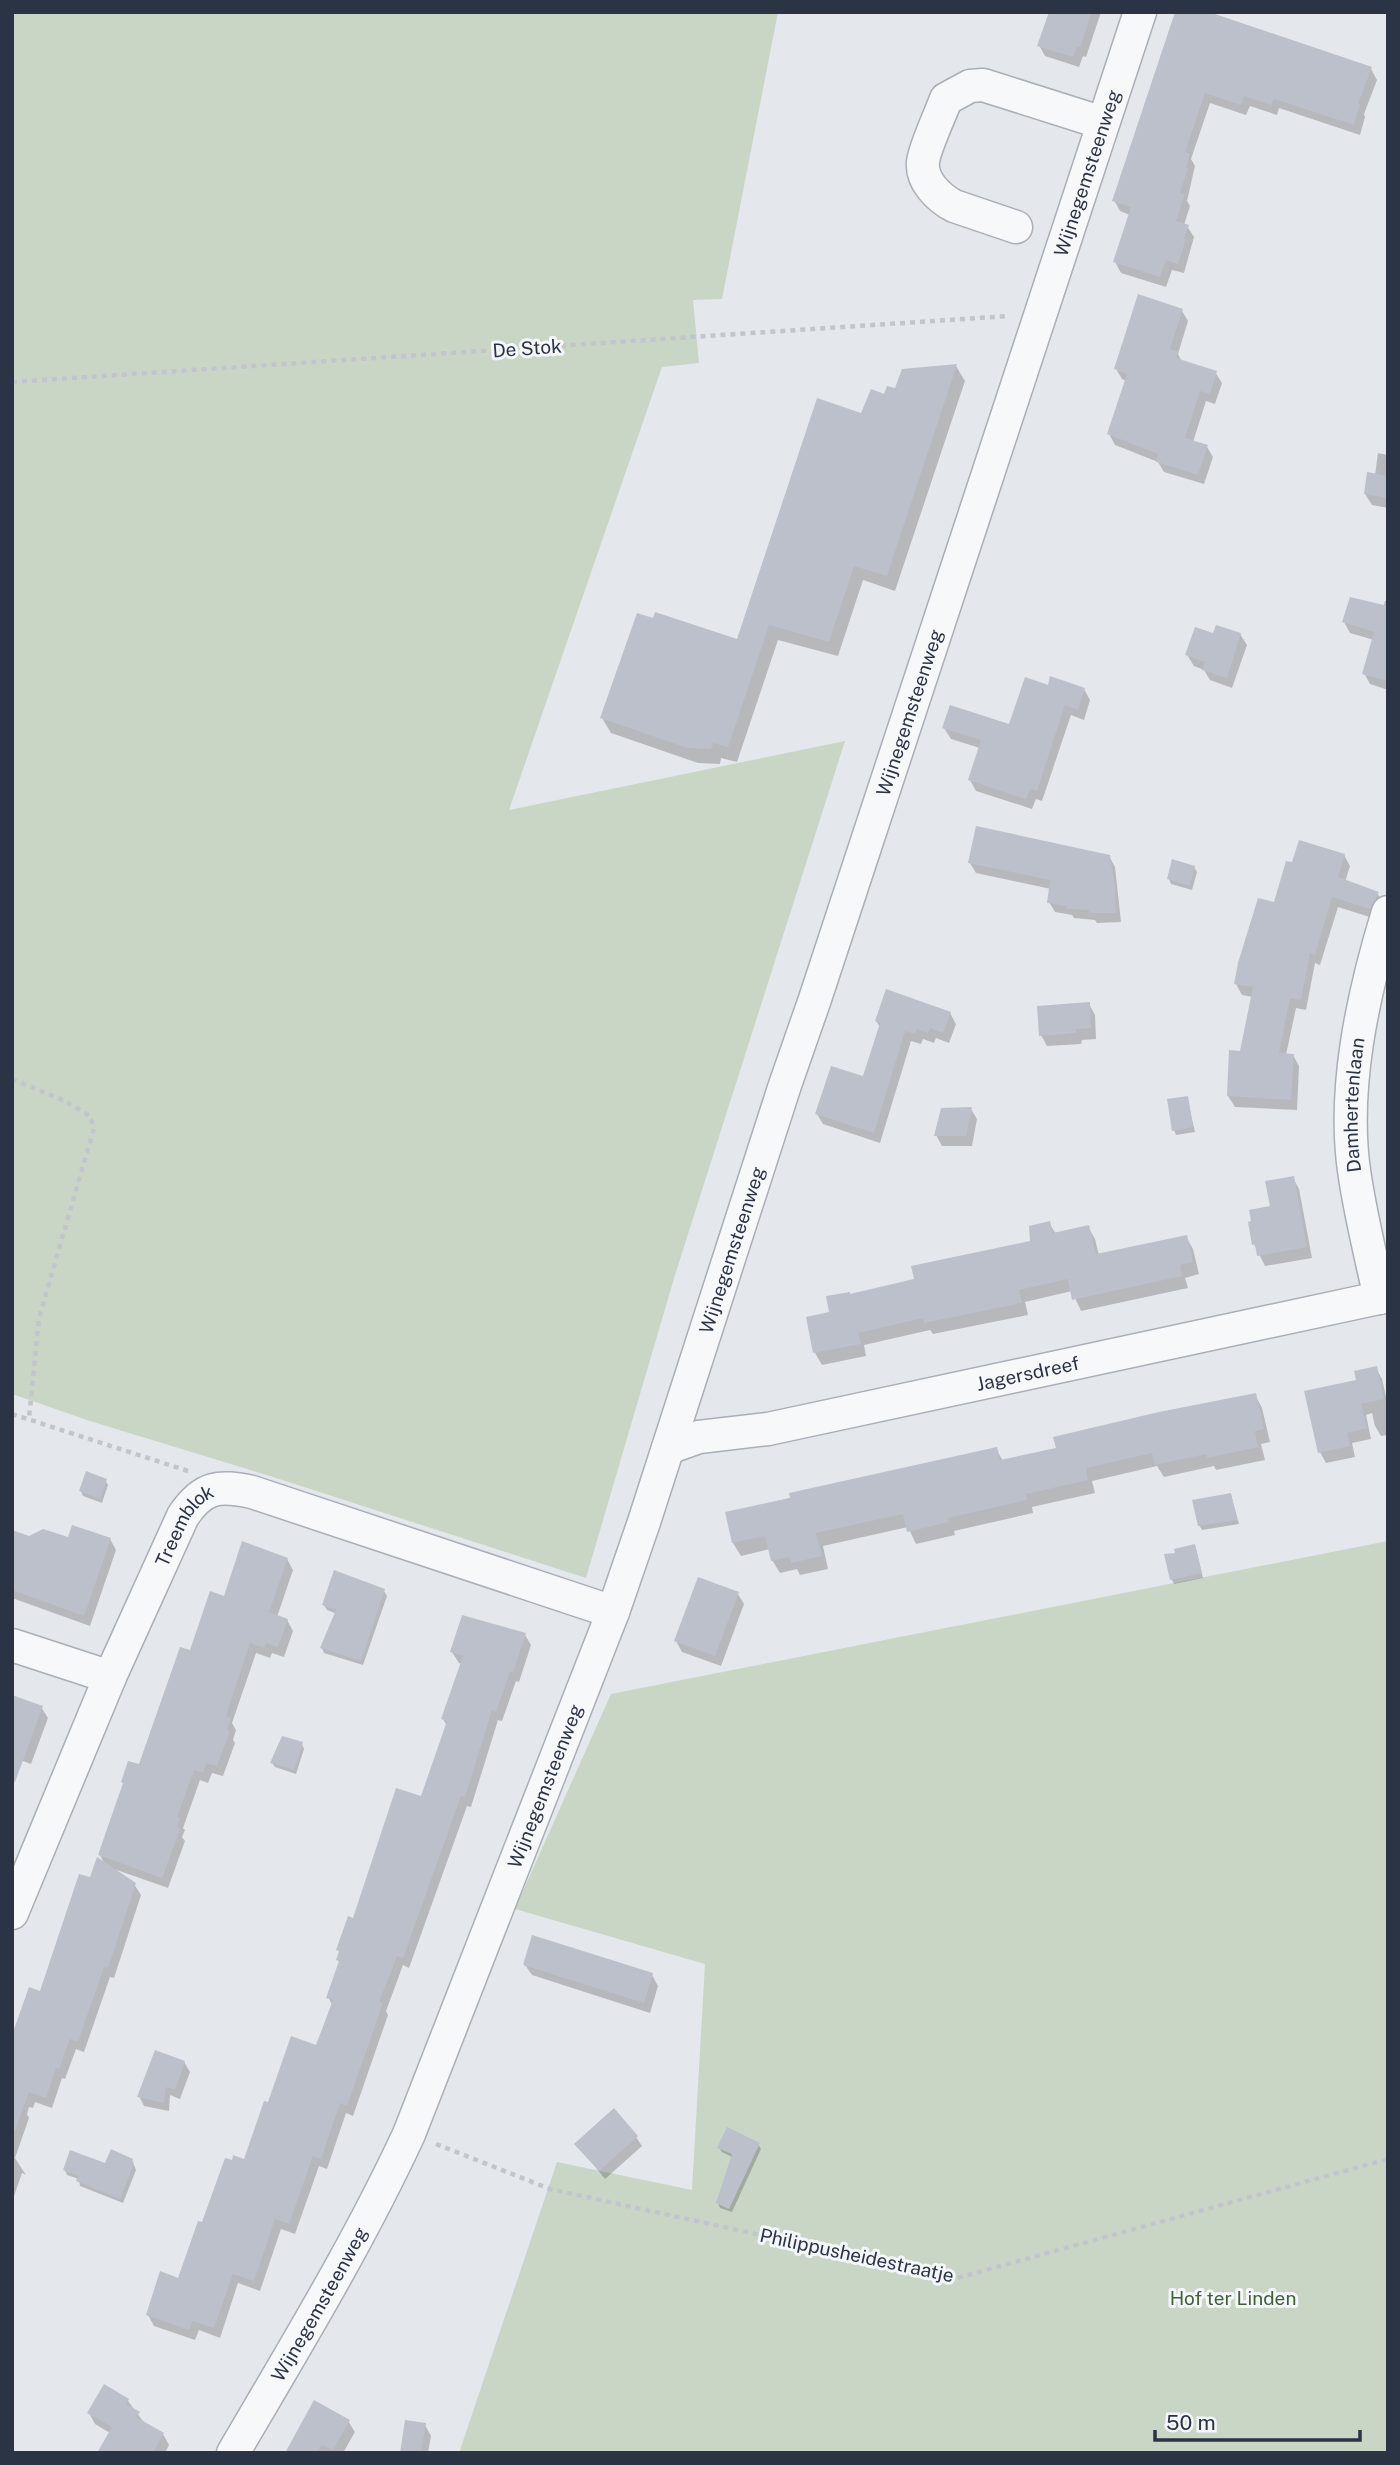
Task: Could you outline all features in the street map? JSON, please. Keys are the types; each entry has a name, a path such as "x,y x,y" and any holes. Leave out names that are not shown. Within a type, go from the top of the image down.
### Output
{"street":[{"name":"Wijnegemsteenweg","path":"233,2453 347,2259 409,2134 613,1612 1139,12"},
{"path":"1016,227 954,206 944,201 931,186 923,162 946,99 970,86 983,85 1103,123"},
{"name":"Damhertenlaan","path":"1384,1297 1354,1174 1350,1094 1364,1002 1388,912"},
{"name":"Jagersdreef","path":"668,1448 699,1437 768,1429 1384,1297"},
{"name":"Treemblok","path":"12,1913 110,1677 183,1516 193,1501 206,1491 231,1487 252,1492 613,1612"},
{"path":"12,1644 110,1677"}],"path":[{"name":"De Stok","path":"12,382 1041,314"},
{"path":"12,1079 65,1101 90,1116 94,1128 39,1318 29,1418"},
{"path":"12,1414 200,1475"},
{"name":"Philippusheidestraatje","path":"409,2134 550,2189 957,2278 1388,2159"}],"green space":[{"path":"12,12 778,12 722,299 693,300 699,363 662,367 509,810 845,741 675,1275 586,1578 12,1394"},
{"name":"Hof ter Linden","path":"1388,1541 1388,2453 459,2453 557,2162 692,2190 705,1964 515,1909 611,1694"}],"building":[{"path":"1049,12 1092,12 1080,47 1077,46 1073,57 1037,46"},
{"path":"1175,12 1209,12 1372,67 1358,104 1354,125 1274,99 1271,105 1244,96 1241,105 1205,93 1185,152 1190,154 1180,193 1185,194 1176,221 1189,225 1186,239 1178,264 1166,260 1160,277 1113,262 1131,207 1112,201"},
{"path":"1138,294 1183,309 1170,349 1178,351 1176,358 1217,371 1210,394 1200,391 1185,438 1208,445 1198,475 1156,462 1158,454 1107,434 1127,374 1114,369"},
{"path":"957,364 887,576 854,566 829,642 769,625 728,747 713,743 711,749 688,748 600,718 637,613 653,618 655,612 737,639 817,398 861,413 871,389 884,394 887,386 895,388 902,369"},
{"path":"1367,472 1388,476 1388,498 1364,494"},
{"path":"1350,597 1388,606 1388,681 1362,674 1374,632 1342,622"},
{"path":"1216,625 1241,633 1227,678 1202,670 1205,662 1185,655 1195,627 1213,633"},
{"path":"1050,676 1085,688 1078,710 1065,705 1037,791 1030,789 1026,799 968,780 981,740 942,728 950,705 1009,724 1025,677 1048,685"},
{"path":"976,826 1110,855 1116,913 1089,913 1089,910 1067,909 1067,906 1047,903 1050,880 968,863"},
{"path":"1299,840 1345,854 1338,877 1379,892 1370,909 1332,897 1315,955 1310,953 1301,1000 1290,998 1279,1053 1294,1054 1291,1100 1227,1096 1229,1050 1240,1051 1253,987 1234,984 1238,963 1258,898 1274,902 1286,861 1292,862"},
{"path":"1172,859 1195,866 1190,886 1167,879"},
{"path":"886,989 951,1012 943,1033 930,1028 928,1033 917,1029 915,1034 905,1031 874,1133 815,1114 831,1066 863,1076 880,1023 875,1021"},
{"path":"1090,1002 1091,1028 1076,1029 1076,1033 1039,1036 1037,1006"},
{"path":"1188,1096 1193,1127 1172,1131 1167,1099"},
{"path":"972,1107 966,1136 934,1136 941,1108"},
{"path":"1294,1176 1307,1247 1257,1256 1248,1222 1251,1221 1249,1210 1270,1206 1265,1181"},
{"path":"1050,1221 1053,1233 1089,1225 1096,1254 1187,1235 1193,1262 1180,1265 1182,1276 1072,1300 1068,1279 1019,1290 1022,1303 924,1323 923,1318 858,1333 861,1344 813,1353 806,1317 829,1312 826,1296 850,1294 914,1279 911,1266 1030,1241 1029,1226"},
{"path":"1377,1366 1384,1399 1361,1404 1367,1428 1347,1433 1350,1446 1318,1453 1304,1391 1356,1380 1354,1371"},
{"path":"1256,1393 1264,1429 1255,1431 1258,1447 1155,1465 1152,1453 1086,1468 1088,1480 1026,1494 1027,1500 948,1518 949,1522 907,1532 903,1514 816,1533 822,1556 791,1563 790,1557 771,1561 765,1536 732,1543 725,1512 790,1498 789,1493 997,1447 1000,1460 1056,1448 1053,1437"},
{"path":"86,1471 107,1479 100,1499 79,1491"},
{"path":"1231,1493 1237,1520 1198,1526 1192,1500"},
{"path":"72,1525 111,1538 84,1616 12,1590 12,1530 29,1536 43,1529 68,1537"},
{"path":"242,1541 288,1558 269,1612 288,1619 278,1647 266,1643 264,1648 250,1643 226,1716 231,1718 227,1730 230,1731 217,1766 206,1763 203,1773 194,1770 177,1817 180,1818 177,1827 180,1829 162,1878 98,1855 128,1761 139,1764 180,1647 190,1650 210,1591 224,1596"},
{"path":"1195,1544 1202,1573 1170,1580 1164,1554 1175,1553 1174,1549"},
{"path":"334,1570 385,1589 361,1661 320,1648 336,1610 322,1605"},
{"path":"698,1577 739,1592 715,1656 674,1641"},
{"path":"462,1615 526,1633 496,1712 492,1710 465,1797 461,1796 403,1958 397,1956 379,2002 383,2003 347,2106 340,2103 321,2159 313,2156 289,2224 275,2219 254,2281 233,2274 214,2328 193,2321 189,2330 146,2315 160,2271 178,2278 198,2221 202,2222 225,2158 232,2160 233,2155 244,2159 291,2036 316,2045 333,2000 326,1998 339,1961 336,1960 339,1951 336,1950 348,1916 353,1918 396,1788 421,1796 447,1721 441,1719 463,1656 450,1652"},
{"path":"12,1695 43,1706 15,1782 12,1782"},
{"path":"282,1736 303,1742 294,1770 270,1763"},
{"path":"97,1857 136,1883 108,1968 104,1967 78,2042 70,2039 46,2098 29,2092 15,2131 12,2130 12,2035 29,1987 40,1991 79,1874 90,1877"},
{"path":"532,1935 653,1973 644,2003 523,1965"},
{"path":"155,2050 185,2061 175,2090 166,2087 164,2103 137,2097"},
{"path":"614,2108 638,2136 599,2171 574,2144"},
{"path":"727,2127 760,2143 729,2209 716,2203 732,2154 717,2148"},
{"path":"111,2149 133,2159 134,2164 120,2199 76,2181 78,2176 63,2170 70,2150 105,2163"},
{"path":"104,2384 129,2399 126,2404 140,2412 136,2417 164,2433 153,2453 97,2453 112,2427 87,2413"},
{"path":"314,2400 350,2420 333,2450 322,2445 317,2453 285,2453"},
{"path":"405,2420 426,2423 421,2453 400,2453"}]}
